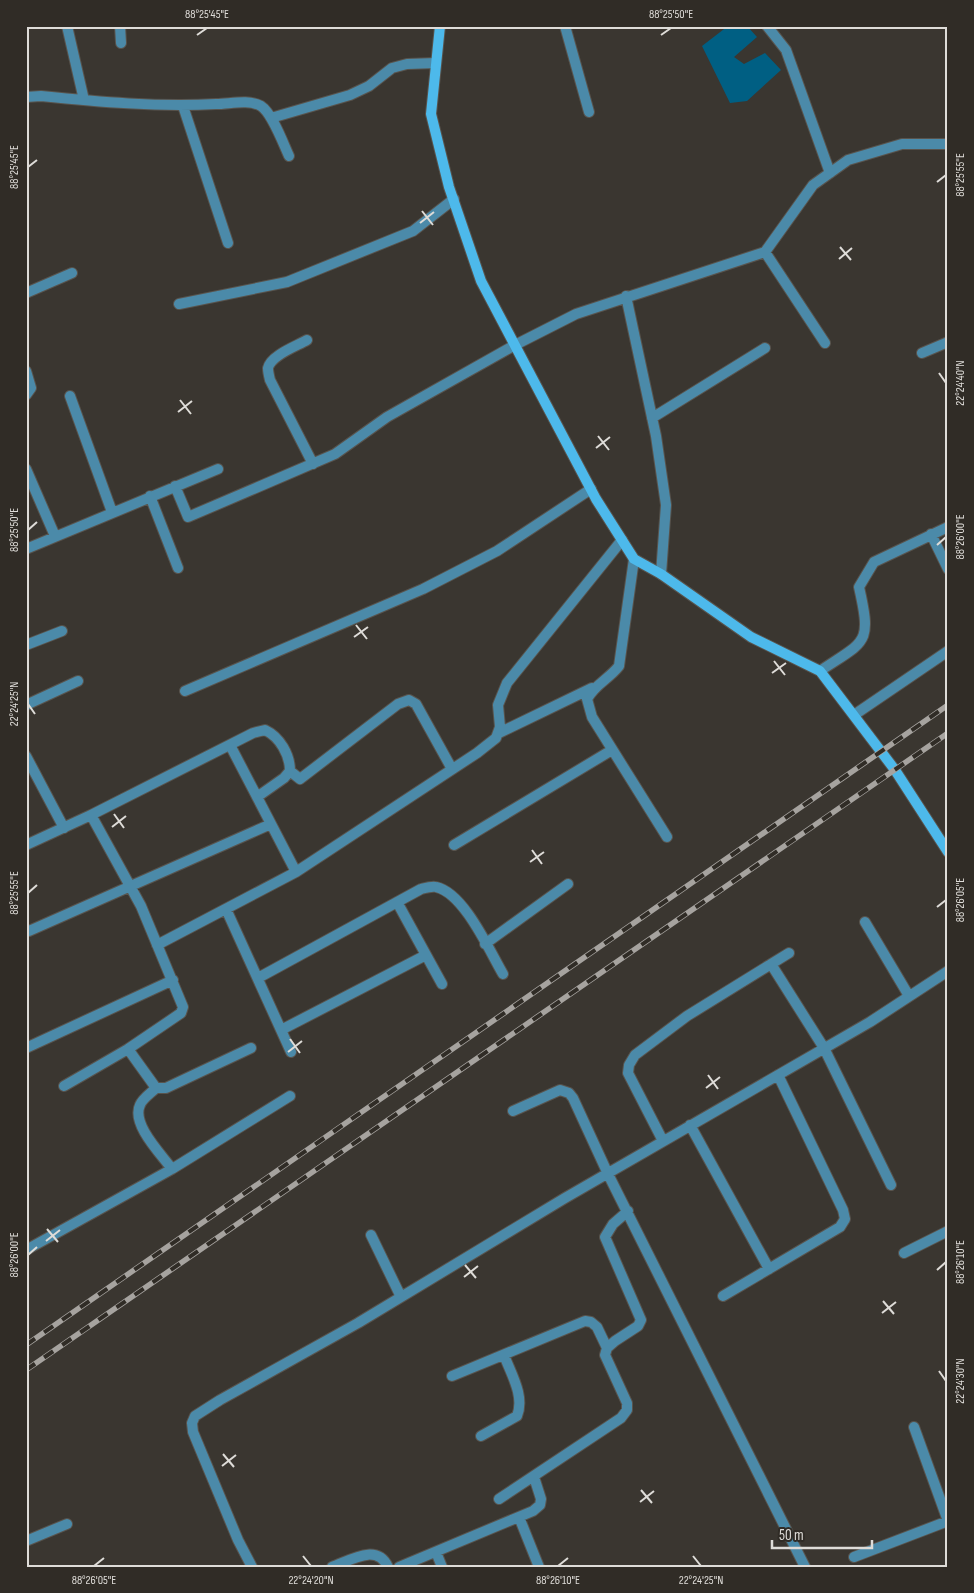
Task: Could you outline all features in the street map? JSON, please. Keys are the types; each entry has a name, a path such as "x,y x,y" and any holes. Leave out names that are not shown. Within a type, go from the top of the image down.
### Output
{"main road":[{"path":"442,26 431,114 454,199 481,281 591,490 634,559 661,574 751,637 820,671 895,770 948,852"}],"street":[{"path":"67,26 84,100"},
{"path":"120,26 121,43"},
{"path":"565,26 589,112"},
{"path":"767,26 786,50 830,173"},
{"path":"271,118 350,95 369,86 392,68 406,64 436,63"},
{"path":"26,97 41,96 127,105 182,106 252,103 263,107 271,118 288,156"},
{"path":"182,106 228,243"},
{"path":"176,486 188,517 313,464 335,454 387,417 515,345 576,314 626,296 765,252 813,185 848,160 902,144 948,144"},
{"path":"179,304 287,282 413,231 454,199"},
{"path":"765,252 825,343"},
{"path":"26,293 72,273"},
{"path":"626,296 652,418 666,505 661,574"},
{"path":"307,340 279,356 271,362 268,369 270,380 313,464"},
{"path":"922,353 948,342"},
{"path":"652,418 765,348"},
{"path":"26,372 31,388 26,394"},
{"path":"70,396 112,512"},
{"path":"26,469 55,536"},
{"path":"26,549 218,469"},
{"path":"185,691 431,585 498,551 591,490"},
{"path":"150,496 178,568"},
{"path":"820,671 859,645 867,629 859,587 874,562 948,527"},
{"path":"931,534 948,569"},
{"path":"499,733 498,705 507,683 622,540"},
{"path":"158,945 296,872 452,769 499,733 592,688 612,675 619,666 634,559"},
{"path":"26,645 62,630"},
{"path":"854,715 948,651"},
{"path":"26,705 78,681"},
{"path":"592,688 587,699 592,717 667,837"},
{"path":"26,845 91,815 230,745 265,730 273,734 287,753 290,771 300,779 398,704 409,700 416,704 452,769"},
{"path":"230,745 296,872"},
{"path":"454,845 612,750"},
{"path":"26,756 64,828"},
{"path":"257,797 284,778 290,771"},
{"path":"64,1086 128,1049 181,1013 184,1007 130,885 91,815"},
{"path":"26,930 29,931 271,824"},
{"path":"485,944 568,884"},
{"path":"258,978 421,889 435,886 451,893 468,915 503,974"},
{"path":"397,902 442,984"},
{"path":"226,909 291,1052"},
{"path":"865,922 909,996"},
{"path":"662,1141 628,1073 629,1065 635,1055 687,1016 789,953"},
{"path":"281,1030 426,955"},
{"path":"771,964 824,1048 891,1185"},
{"path":"252,1567 238,1540 193,1432 192,1423 195,1416 402,1297 662,1141 824,1048 948,971"},
{"path":"26,1048 172,980"},
{"path":"172,1169 142,1128 138,1112 140,1104 156,1088 166,1088 251,1048"},
{"path":"128,1049 156,1088"},
{"path":"723,1296 840,1226 844,1219 843,1210 778,1075"},
{"path":"513,1111 560,1090 569,1093 803,1566"},
{"path":"26,1250 172,1169 290,1096"},
{"path":"690,1125 769,1269"},
{"path":"499,1499 621,1418 628,1410 627,1403 605,1355 607,1348 638,1326 640,1320 604,1237 613,1224 628,1211"},
{"path":"904,1253 948,1231"},
{"path":"371,1235 402,1297"},
{"path":"452,1376 585,1321 591,1322 597,1327 607,1348"},
{"path":"481,1436 518,1416 520,1410 520,1398 504,1355"},
{"path":"854,1557 948,1521 914,1427"},
{"path":"399,1567 519,1517 540,1506 541,1499 534,1477"},
{"path":"519,1517 539,1567"},
{"path":"26,1541 67,1524"},
{"path":"436,1552 442,1567"},
{"path":"332,1567 365,1555 377,1554 384,1557 388,1567"}],"water":[{"path":"728,26 747,26 757,37 734,57 744,64 765,53 781,70 747,101 730,103 702,46"}],"railway":[{"path":"26,1345 948,705"},
{"path":"26,1370 948,733"}]}
